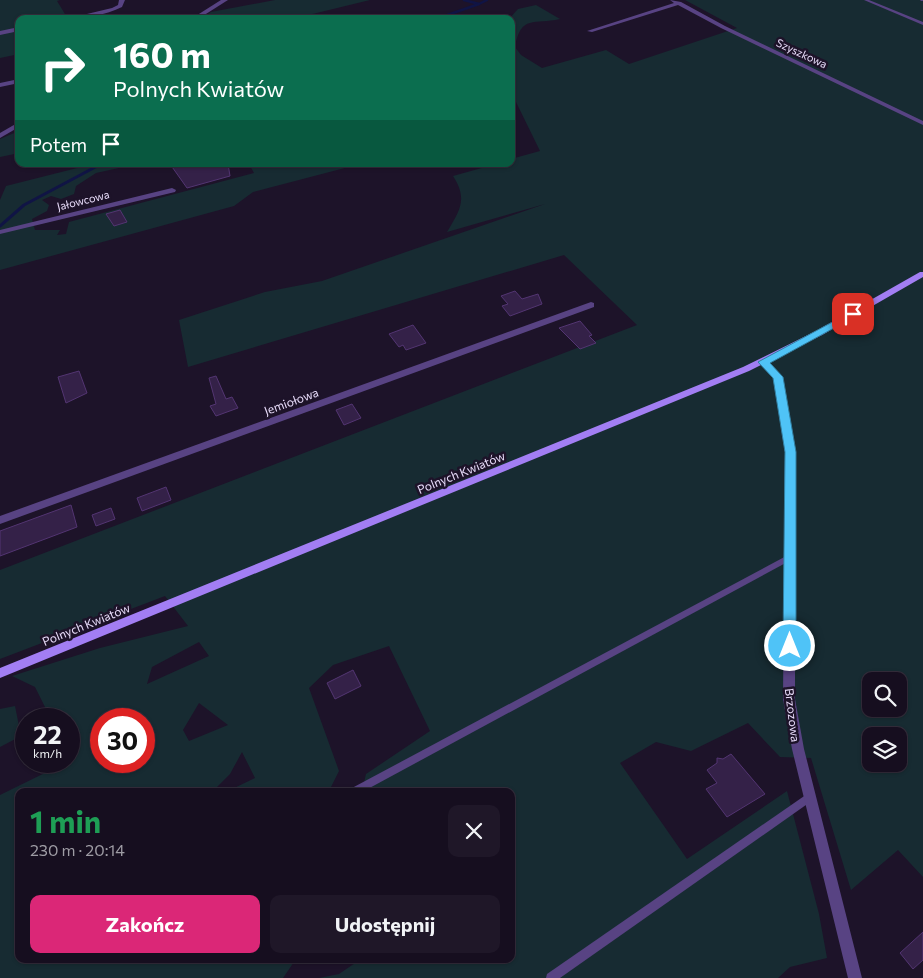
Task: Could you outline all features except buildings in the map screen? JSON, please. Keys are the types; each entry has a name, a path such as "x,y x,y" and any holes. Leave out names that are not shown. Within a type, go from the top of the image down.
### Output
{"street":[{"path":"201,15 225,0"},
{"path":"590,31 676,1"},
{"name":"Szyszkowa","path":"676,1 723,27 923,123"},
{"path":"82,15 121,3"},
{"path":"0,33 15,30"},
{"path":"0,86 15,83"},
{"path":"0,136 15,127"},
{"name":"Jałowcowa","path":"0,232 172,190"},
{"name":"Polnych Kwiatów","path":"0,673 763,362 923,274"},
{"name":"Jemiołowa","path":"0,520 591,305"},
{"name":"Brzozowa","path":"763,362 778,377 790,452 789,699 798,750 855,978"}],"lane":[{"path":"866,0 923,24"},
{"path":"361,788 790,557"},
{"path":"551,978 810,797"}],"shaded area":[{"path":"0,0 60,0 57,1 66,15 15,15 15,55 0,58"},
{"path":"275,0 370,0 308,15 207,15 211,12"},
{"path":"685,0 923,0 923,877 898,850 851,890 811,758 780,757 748,723 691,751 656,742 620,763 687,859 787,791 819,914 827,958 790,967 778,978 319,978 339,974 355,963 515,963 515,788 363,788 366,774 430,731 389,646 333,665 309,688 339,771 330,788 234,788 255,778 242,752 230,774 216,788 15,788 15,963 293,963 283,978 0,978 0,795 45,773 80,773 80,708 46,708 35,687 12,676 100,648 188,626 165,596 0,659 0,570 637,325 564,255 188,367 179,320 265,292 322,281 545,204 447,232 459,211 461,198 458,184 453,176 485,167 515,167 515,158 540,151 515,102 515,47 521,55 542,68 606,50 629,64 737,28","holes":["199,642 209,656 147,684 152,667","199,703 228,725 189,741 183,730"]},
{"path":"536,5 560,19 530,23 521,30 515,47 515,15 513,15 518,9"},
{"path":"15,133 15,154 0,157 0,139"},
{"path":"81,167 123,167 96,173 76,186 74,194 61,199 51,196 42,200 49,205 47,211 32,219 35,230 60,230 57,235 66,234 69,222 254,173 251,167 349,167 253,192 234,206 0,270 0,200 6,186"},
{"path":"15,706 15,708 15,739 0,747 0,709"}],"waterway":[{"path":"464,0 479,4"},
{"path":"479,4 487,0"},
{"path":"447,15 479,4"},
{"path":"0,226 24,205 95,167"}],"route":[{"path":"790,646 790,452 778,377 763,362 853,314"}]}
